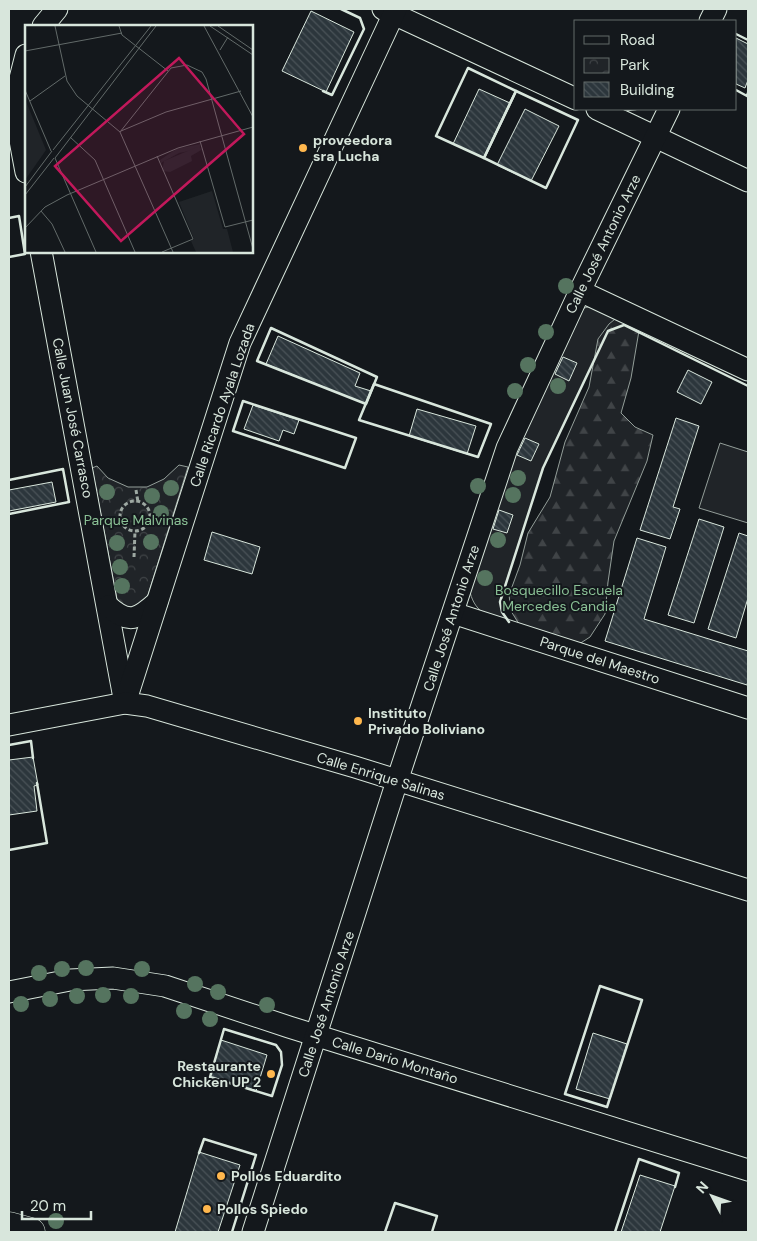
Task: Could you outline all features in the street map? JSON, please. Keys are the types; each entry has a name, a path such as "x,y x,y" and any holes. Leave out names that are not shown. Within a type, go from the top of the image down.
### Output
{"main road":[{"path":"9,1226 31,1232"}],"street":[{"path":"45,25 57,9"},
{"path":"391,10 574,98"},
{"name":"Calle Ricardo Ayala Lozada","path":"125,703 240,343 391,10"},
{"path":"25,59 16,94 13,125 25,168"},
{"path":"599,110 748,181"},
{"name":"Calle José Antonio Arze","path":"253,1232 397,781 507,448 580,291 669,110"},
{"name":"Calle Juan José Carrasco","path":"41,252 125,703"},
{"path":"580,291 748,370"},
{"path":"108,606 116,613 127,618 136,618 157,602"},
{"name":"Parque del Maestro","path":"453,613 748,708"},
{"name":"Calle Enrique Salinas","path":"9,725 125,703 147,706 748,890"},
{"name":"Calle Dario Montaño","path":"9,992 70,980 112,978 165,986 748,1170"}],"path":[{"path":"136,490 138,502"},
{"path":"138,502 149,510 150,519 144,528 135,531 126,528 121,520 121,515 122,510 128,503 138,502"},
{"path":"134,557 135,531"}],"green space":[{"path":"591,306 612,315 624,325 608,331 543,468 500,602 502,612 509,622 494,618 478,608 474,603 469,588 508,465 581,309"},
{"name":"Bosquecillo Escuela Mercedes Candia","path":"631,306 642,313 631,378 621,413 635,427 653,435 647,461 614,541 605,614 590,637 562,655 530,642 511,611 509,595 520,565 528,533 550,497 565,442 589,387 598,339 609,324"},
{"path":"720,443 748,452 748,523 699,508"},
{"name":"Parque Malvinas","path":"179,465 188,467 147,598 135,606 128,607 117,599 92,468 97,466 108,478 128,487 147,487 164,479"}],"building":[{"path":"311,11 354,32 326,92 282,71"},
{"path":"737,38 748,44 748,80 745,88 737,84"},
{"path":"479,89 510,103 484,158 453,144"},
{"path":"525,109 559,126 531,181 497,165"},
{"path":"278,336 360,373 355,386 371,391 366,404 266,364"},
{"path":"563,357 577,363 569,381 555,374"},
{"path":"688,370 712,382 701,404 677,392"},
{"path":"253,405 299,420 294,434 283,430 279,441 244,429"},
{"path":"417,409 476,426 467,454 409,436"},
{"path":"676,418 699,426 673,507 680,509 670,539 640,530"},
{"path":"525,438 539,444 531,461 517,455"},
{"path":"52,482 56,502 9,511 9,490"},
{"path":"499,510 513,515 507,533 493,529"},
{"path":"699,519 724,527 694,623 668,615"},
{"path":"212,532 260,547 252,574 204,560"},
{"path":"739,533 748,536 748,598 736,638 708,629"},
{"path":"637,538 666,547 644,619 748,651 747,685 605,641"},
{"path":"33,757 38,785 34,786 37,811 9,815 9,760"},
{"path":"593,1033 627,1044 610,1099 576,1089"},
{"path":"221,1040 267,1055 256,1091 210,1077"},
{"path":"199,1152 240,1165 218,1232 175,1232"},
{"path":"640,1175 675,1186 660,1232 621,1232"}],"wall":[{"path":"323,91 332,95 364,29 360,18 341,9"},
{"path":"737,34 748,40"},
{"path":"468,68 516,91 484,158 436,136 468,68"},
{"path":"516,91 578,120 546,188 484,158 516,91"},
{"path":"737,91 747,96 748,93"},
{"path":"9,218 19,216 25,254 9,257"},
{"path":"509,622 502,612 500,602 543,468 608,331 624,325 748,386"},
{"path":"271,328 377,377 366,404 257,361 271,328"},
{"path":"374,384 491,424 478,457 359,420 374,384"},
{"path":"243,401 356,438 345,468 233,431 243,401"},
{"path":"9,480 63,469 69,502 9,514"},
{"path":"9,745 31,741 33,758"},
{"path":"9,850 47,843 37,783"},
{"path":"600,986 642,1000 607,1107 565,1094 600,986"},
{"path":"224,1029 276,1045 281,1052 282,1065 272,1096 210,1077 224,1029"},
{"path":"199,1153 204,1139 256,1155 232,1232"},
{"path":"615,1232 639,1159 679,1173 675,1187"},
{"path":"385,1232 395,1203 437,1216 432,1232"}],"place":[{"name":"proveedora sra Lucha","path":"303,148"},
{"name":"Instituto Privado Boliviano","path":"358,721"},
{"name":"Restaurante Chicken UP 2","path":"271,1074"},
{"name":"Pollos Eduardito","path":"221,1176"},
{"name":"Pollos Spiedo","path":"207,1209"}]}
